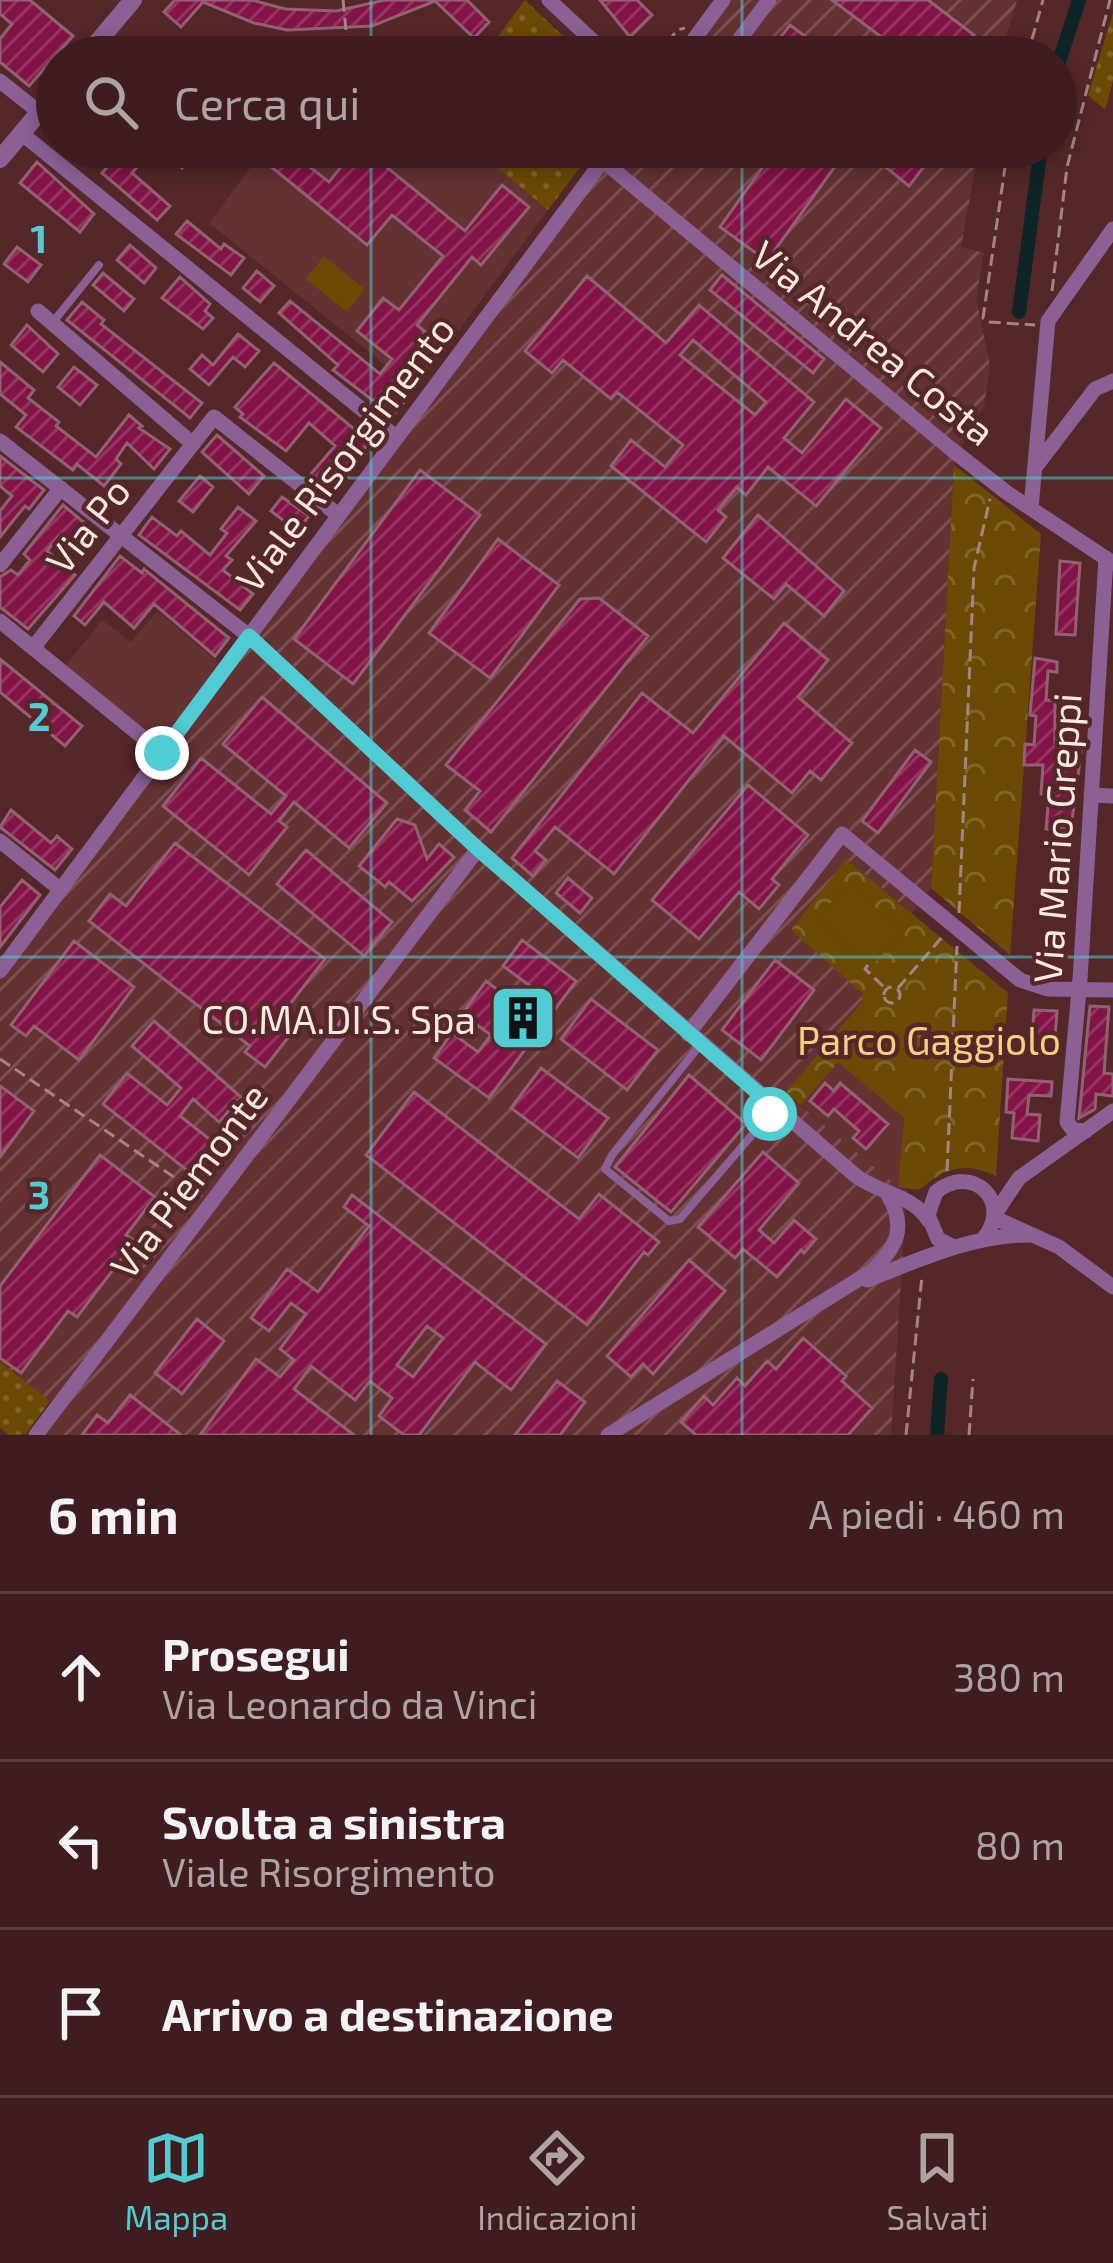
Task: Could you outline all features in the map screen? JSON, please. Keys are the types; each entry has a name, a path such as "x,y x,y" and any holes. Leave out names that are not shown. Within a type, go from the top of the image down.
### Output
{"street":[{"path":"103,36 133,0"},
{"path":"549,0 588,36"},
{"path":"696,36 723,0"},
{"path":"744,36 769,0"},
{"path":"0,80 36,110"},
{"path":"0,159 36,116"},
{"path":"21,133 36,145"},
{"path":"64,168 396,437"},
{"name":"Viale Risorgimento","path":"2,965 598,168"},
{"name":"Via Andrea Costa","path":"625,168 995,482 1110,560"},
{"path":"1031,508 1049,321 1111,235"},
{"path":"38,311 193,443 214,417 338,514"},
{"path":"1036,467 1095,389 1113,381"},
{"path":"0,441 249,636 478,849 694,1040 856,1176 923,1211 938,1239 955,1247"},
{"name":"Via Po","path":"33,648 193,443"},
{"path":"0,566 61,488"},
{"name":"Via Mario Greppi","path":"1053,1153 1067,1122 1080,990 1110,560"},
{"path":"0,621 162,753"},
{"path":"1091,795 1113,796"},
{"path":"694,1040 842,834 1000,966 1029,984 1047,989 1113,990"},
{"path":"0,841 61,890"},
{"name":"Via Piemonte","path":"36,1435 478,849"},
{"path":"983,1239 1019,1178 1113,1111"},
{"path":"1067,1122 1073,1130 1086,1131"},
{"path":"980,1187 1019,1178"},
{"path":"896,1198 967,1181 992,1199 995,1216"},
{"path":"924,1256 941,1188"},
{"path":"608,1435 854,1285 887,1256 899,1234 896,1198"},
{"path":"995,1216 1073,1256 1113,1286"},
{"path":"854,1285 955,1247 1029,1235"}],"lane":[{"path":"52,323 98,265"},
{"path":"694,1040 604,1168 616,1180 669,1221 680,1219 775,1108"}],"path":[{"path":"343,0 347,36"},
{"path":"1033,36 1042,0"},
{"path":"1077,120 1110,0"},
{"path":"673,36 690,26"},
{"path":"1005,168 982,318 988,322 1049,321 1067,168"},
{"path":"941,1188 974,568 995,482"},
{"path":"868,965 865,969 886,989 898,988 955,927"},
{"path":"886,989 884,996 892,1003 900,997 898,988"},
{"path":"0,1059 212,1203"},
{"path":"906,1435 924,1256"},
{"path":"969,1435 973,1379"}],"shaded area":[{"path":"727,0 1017,0 1006,36 700,36"},
{"path":"250,168 497,168 548,210 415,389 209,223"},
{"path":"602,168 975,168 961,247 984,253 976,299 990,364 984,408 973,420 954,465 931,888 912,913 846,859 863,1001 786,1093 907,1190 891,1435 48,1435 43,1431 59,1408 0,1362 0,978"},
{"path":"157,611 224,667 163,750 63,669 102,620 131,642"},
{"path":"838,1061 904,1118 898,1187 801,1105"}],"green space":[{"path":"525,0 563,36 498,36"},
{"path":"1113,13 1113,81 1105,110 1088,95"},
{"path":"497,168 579,168 548,210"},
{"path":"324,256 365,289 347,312 306,279"},
{"path":"954,465 1041,534 1010,955 931,888"},
{"name":"Parco Gaggiolo","path":"846,859 1008,993 996,1176 964,1168 946,1172 919,1190 898,1187 904,1118 838,1062 801,1105 786,1092 863,1001 862,993 791,930"},
{"path":"848,883 903,931 871,967 816,919"},
{"path":"0,1362 50,1401 26,1434 9,1435 0,1428"}],"building":[{"path":"0,0 30,0 73,36 36,36 36,78 29,86 0,62 0,39 12,24 0,14"},
{"path":"175,0 252,0 285,9 336,11 385,0 467,0 489,22 472,36 435,1 372,26 287,30 254,23 203,2 181,27 164,12"},
{"path":"600,0 637,0 652,15 629,36"},
{"path":"832,0 928,0 974,35 973,36 880,36"},
{"path":"790,25 805,36 781,36"},
{"path":"36,163 94,214 80,232 20,183"},
{"path":"106,168 136,168 132,173 170,206 157,220 102,173"},
{"path":"273,168 311,168 329,182 340,168 388,168 465,231 502,185 529,207 481,265 472,257 417,325 431,337 394,383 409,396 393,416 333,370 338,365 279,313 290,301 380,374 392,359 357,331 383,298 399,310 443,256 392,215 367,245"},
{"path":"762,168 834,168 767,261 720,227"},
{"path":"887,168 923,168 909,186"},
{"path":"187,221 221,249 224,244 244,258 231,275 176,234"},
{"path":"130,245 156,268 144,283 117,260"},
{"path":"17,247 41,265 28,282 4,264"},
{"path":"257,271 274,286 260,302 243,288"},
{"path":"103,273 134,299 124,311 93,285"},
{"path":"722,275 824,359 813,373 710,290"},
{"path":"587,276 666,343 699,305 814,402 784,438 802,453 846,399 881,428 816,506 768,467 746,495 737,487 718,510 726,517 706,542 611,466 631,440 665,467 683,445 617,392 611,399 563,360 552,373 525,351","holes":["693,340 766,402 755,415 680,355"]},
{"path":"180,277 210,304 205,311 213,318 203,329 162,298"},
{"path":"82,302 104,320 101,324 202,403 190,418 67,320"},
{"path":"27,325 58,354 43,372 11,345"},
{"path":"238,334 259,351 245,367 233,357 209,385 190,369 202,355 213,365"},
{"path":"0,362 34,390 28,398 59,422 56,426 96,457 129,415 142,426 139,428 170,449 154,469 127,443 116,459 121,464 104,486 77,464 73,470 16,427 26,415 0,394"},
{"path":"274,363 370,442 343,474 347,477 334,493 311,474 335,446 309,423 286,451 240,417 243,414 235,407"},
{"path":"74,367 97,385 80,405 58,387"},
{"path":"217,435 264,476 249,494 202,452"},
{"path":"0,456 44,490 0,537 0,511 12,496 0,486"},
{"path":"420,470 480,515 353,684 294,639"},
{"path":"200,476 213,487 193,512 179,501"},
{"path":"282,497 309,516 297,531 271,511"},
{"path":"63,505 100,536 84,556 59,536 47,551 75,575 28,629 0,607 0,577 11,570 18,575 30,560 24,554"},
{"path":"238,507 256,521 226,556 232,560 223,570 253,594 240,610 139,535 152,517 177,536 181,531 210,555"},
{"path":"758,515 844,591 824,616 786,584 774,599 723,558"},
{"path":"273,538 291,551 274,575 256,562"},
{"path":"498,539 559,585 490,678 429,633"},
{"path":"120,556 142,573 144,569 229,638 215,656 154,604 134,628 104,602 85,625 74,616"},
{"path":"1060,561 1080,563 1075,635 1056,634"},
{"path":"599,598 648,636 491,832 465,810 480,791 446,765 580,599"},
{"path":"784,623 828,660 798,697 852,743 821,780 810,771 792,793 724,736 614,874 555,827 535,851 546,860 533,876 512,858 642,693 693,733"},
{"path":"1035,658 1057,662 1057,672 1048,671 1046,700 1055,701 1055,743 1082,745 1071,828 1046,829 1049,795 1041,794 1043,765 1024,765 1025,744 1034,745 1036,716 1030,715"},
{"path":"0,659 82,726 65,746 0,692"},
{"path":"262,697 387,803 349,848 294,802 279,821 287,827 249,875 163,806 201,758 271,814 286,796 223,744"},
{"path":"915,750 931,762 878,833 862,821"},
{"path":"748,785 808,835 772,879 779,885 759,909 739,892 699,939 652,900"},
{"path":"11,810 51,843 57,836 72,849 55,870 0,827"},
{"path":"397,819 415,825 427,859 439,844 454,857 412,901 359,866"},
{"path":"175,843 325,959 276,1022 291,1034 265,1067 245,1052 250,1046 89,921 110,894 126,906"},
{"path":"306,850 392,922 364,956 277,884"},
{"path":"568,878 592,898 580,913 556,893"},
{"path":"22,880 40,895 0,947 0,907"},
{"name":"CO.MA.DI.S. Spa","path":"522,940 576,981 489,1098 434,1058 452,1033 478,1052 491,1035 462,1014 486,981 515,1003 529,985 503,966"},
{"path":"74,941 134,987 79,1060 34,1026 26,1036 11,1025"},
{"path":"775,960 814,990 761,1060 722,1030"},
{"path":"591,999 658,1050 627,1090 561,1039"},
{"path":"1090,1006 1109,1007 1104,1073 1113,1074 1113,1096 1096,1094 1095,1109 1079,1118"},
{"path":"1034,1010 1057,1011 1054,1051 1031,1049"},
{"path":"154,1021 241,1097 219,1122 193,1099 180,1116 217,1145 193,1175 103,1104 127,1073 167,1105 181,1088 132,1046"},
{"path":"541,1068 608,1118 578,1158 511,1108"},
{"path":"689,1075 746,1124 671,1212 615,1167"},
{"path":"1008,1079 1052,1082 1051,1096 1029,1095 1027,1114 1040,1115 1038,1141 1012,1138 1014,1113 1006,1112"},
{"path":"825,1083 834,1091 840,1083 888,1124 866,1149 853,1138 859,1131 834,1109 828,1116 810,1101"},
{"path":"0,1086 34,1111 0,1157"},
{"path":"414,1092 579,1219 599,1194 659,1242 648,1255 644,1252 587,1325 366,1155"},
{"path":"763,1152 799,1183 759,1230 774,1243 794,1220 816,1239 777,1277 743,1249 735,1258 698,1227"},
{"path":"100,1155 155,1197 126,1235 135,1241 77,1317 68,1311 21,1373 0,1358 0,1286"},
{"path":"352,1195 546,1344 511,1390 475,1362 419,1435 404,1435 379,1416 392,1398 370,1381 355,1400 311,1366 294,1389 354,1435 200,1435 256,1359 280,1377 294,1360 280,1349 306,1314 291,1303 269,1331 251,1318 287,1269 318,1292 369,1226 344,1207","holes":["427,1326 443,1338 413,1377 397,1365"]},
{"path":"689,1260 725,1291 653,1374 643,1364 631,1377 607,1356"},
{"path":"197,1319 224,1341 182,1394 155,1373"},
{"path":"803,1338 846,1376 842,1381 872,1408 848,1435 696,1435 681,1422 704,1396 713,1405 737,1378 745,1386 767,1361 776,1369"},
{"path":"557,1381 585,1402 560,1435 515,1435"},
{"path":"130,1395 181,1435 82,1435 97,1415 108,1423"}],"waterway":[{"path":"1067,36 1079,0"},
{"path":"1019,312 1038,168"},
{"path":"937,1435 941,1379"}],"place":[{"name":"CO.MA.DI.S. Spa","path":"523,1018"}],"route":[{"path":"162,753 249,636 478,849 775,1108 770,1114"}]}
